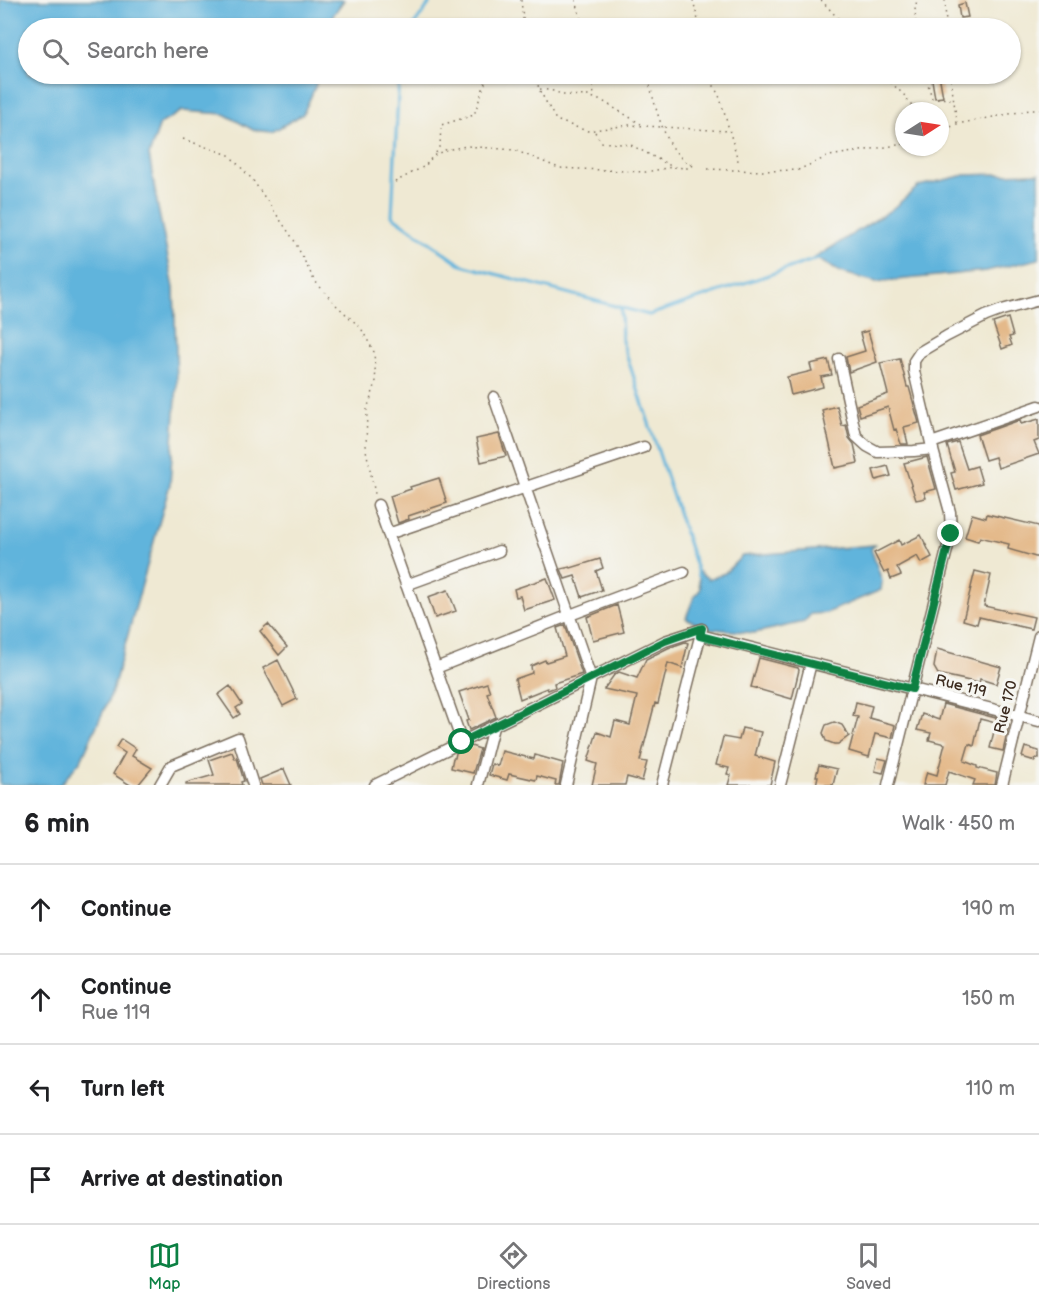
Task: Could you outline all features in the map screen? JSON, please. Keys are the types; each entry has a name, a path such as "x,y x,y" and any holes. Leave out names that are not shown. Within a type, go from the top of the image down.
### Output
{"street":[{"path":"888,785 951,534 950,512 914,371 914,361 920,352 986,316 1039,300"},
{"path":"839,359 856,436 878,452 914,451 932,446 1039,406"},
{"path":"494,397 591,678 566,785"},
{"path":"388,534 644,447"},
{"path":"378,505 462,742"},
{"path":"406,585 499,551"},
{"path":"436,668 684,572"},
{"path":"375,785 665,641 701,632 662,785"},
{"name":"Rue 119","path":"701,632 811,663 1039,721"},
{"name":"Rue 170","path":"1002,785 1039,636"},
{"path":"780,785 811,663"},
{"path":"478,785 493,727"},
{"path":"160,785 171,766 238,738 254,785"}],"path":[{"path":"521,0 523,18"},
{"path":"576,0 580,18"},
{"path":"693,0 698,18"},
{"path":"821,0 838,18"},
{"path":"915,18 917,0"},
{"path":"945,0 946,18"},
{"path":"436,154 440,145 441,125 474,115 485,84"},
{"path":"537,84 556,120 587,131 629,125 728,131"},
{"path":"593,84 594,98"},
{"path":"395,182 425,166 436,154 467,146 514,150 559,168 646,172 672,167 687,168 694,165 677,153 662,127 649,84"},
{"path":"713,84 720,98 739,164"},
{"path":"893,84 909,102"},
{"path":"928,84 932,98 953,99"},
{"path":"951,84 957,124"},
{"path":"539,89 563,95 589,96 613,107 643,126"},
{"path":"949,128 957,124 1039,110"},
{"path":"594,130 601,142 631,145 672,167"},
{"path":"183,139 229,155 252,179 294,240 314,280 361,328 374,352 376,383 367,409 366,450 378,505"},
{"path":"708,169 798,170 829,156 895,145"}],"water":[{"path":"0,0 344,0 331,18 18,18 18,84 316,84 303,114 272,132 253,130 224,114 182,111 160,124 149,155 174,288 177,384 170,484 112,692 81,760 60,785 0,785"},
{"path":"1039,173 1039,259 986,271 876,282 840,272 815,258 891,210 919,186 965,175"},
{"path":"875,545 871,549 882,581 881,590 826,613 811,614 804,622 754,633 705,628 686,618 694,597 700,590 698,571 709,579 725,573 742,556"}],"building":[{"path":"965,3 968,17 960,18 958,5"},
{"path":"933,84 941,84 943,97 935,98"},
{"path":"1008,318 1013,336 1009,337 1012,345 1002,349 993,323"},
{"path":"868,331 877,362 849,372 846,357 865,351 860,333"},
{"path":"900,359 919,423 904,427 908,444 901,444 896,429 894,430 888,407 860,416 857,405 888,394 880,363"},
{"path":"828,360 832,375 821,377 823,387 791,395 787,377 812,371 810,364"},
{"path":"837,406 842,426 846,425 849,438 854,444 858,463 835,468 822,410"},
{"path":"1039,419 1039,440 1034,442 1039,454 998,468 995,457 985,460 977,435 1020,420 1021,424"},
{"path":"499,434 506,456 481,462 476,439"},
{"path":"958,442 967,469 977,466 982,483 956,490 951,473 955,472 947,445"},
{"path":"927,457 936,489 924,492 926,498 916,500 904,463"},
{"path":"888,466 891,476 876,480 873,470"},
{"path":"439,478 447,503 408,516 409,519 398,523 390,496"},
{"path":"972,514 986,518 987,514 1039,526 1039,558 1008,549 1009,544 980,537 978,541 965,537"},
{"path":"921,535 932,557 921,563 917,556 897,567 901,575 891,579 888,571 884,573 874,553 899,540 901,545"},
{"path":"600,559 603,568 596,571 602,590 582,597 575,576 565,579 561,569"},
{"path":"975,571 991,575 984,606 1034,617 1031,629 979,617 977,624 963,620"},
{"path":"547,578 555,600 524,610 520,596 516,597 514,589"},
{"path":"448,590 456,611 435,618 428,597"},
{"path":"617,605 624,632 593,640 587,617"},
{"path":"268,624 287,647 279,655 260,631"},
{"path":"565,625 582,674 554,683 553,688 548,690 547,688 520,699 515,679 532,673 531,666 545,660 546,662 565,656 557,628"},
{"path":"685,642 688,643 682,668 668,663 658,704 655,703 640,761 647,762 642,781 627,777 625,785 592,785 597,764 588,761 597,732 611,737 615,721 630,725 637,696 604,689 619,672 637,678 646,659"},
{"path":"937,649 1001,667 996,684 980,679 979,683 938,674 934,667"},
{"path":"759,658 798,668 792,699 751,687"},
{"path":"278,660 297,699 283,706 263,668"},
{"path":"487,683 490,692 487,693 496,717 469,730 466,721 469,720 459,692"},
{"path":"230,686 242,704 236,708 240,714 234,718 218,695"},
{"path":"856,702 872,706 869,718 895,725 892,738 875,734 869,757 849,751 858,717 853,716"},
{"path":"943,704 1007,721 1009,725 1003,751 990,748 996,723 980,719 974,746 969,744 964,761 977,768 997,773 995,785 973,785 975,780 949,771 945,785 923,785 927,772 937,775 945,744 929,740 931,733 917,730 922,714 939,720"},
{"path":"834,722 842,725 849,736 838,744 826,741 823,733 826,725"},
{"path":"742,728 761,732 755,756 775,762 770,785 728,785 731,775 727,774 729,768 716,765 723,737 739,740"},
{"path":"121,739 136,749 132,756 152,768 138,785 130,785 113,774 125,753 116,747"},
{"path":"471,746 480,749 473,773 451,768 456,753"},
{"path":"1025,747 1039,751 1039,759 1036,758 1035,761 1022,757"},
{"path":"502,751 534,759 535,755 563,763 559,785 555,785 556,781 537,776 536,780 509,774 507,780 489,775 492,764 498,766"},
{"path":"232,752 235,759 237,758 244,781 241,782 242,785 186,785 186,783 214,775 209,760"},
{"path":"878,758 887,760 883,773 875,771"},
{"path":"819,765 837,769 833,785 816,785"},
{"path":"284,769 291,785 262,785 260,779"}],"waterway":[{"path":"419,18 432,0"},
{"path":"399,84 392,216 462,265 649,315 819,258"},
{"path":"621,307 622,341 699,576"}],"route":[{"path":"462,742 665,641 702,628 700,636 912,689 951,534"}]}
